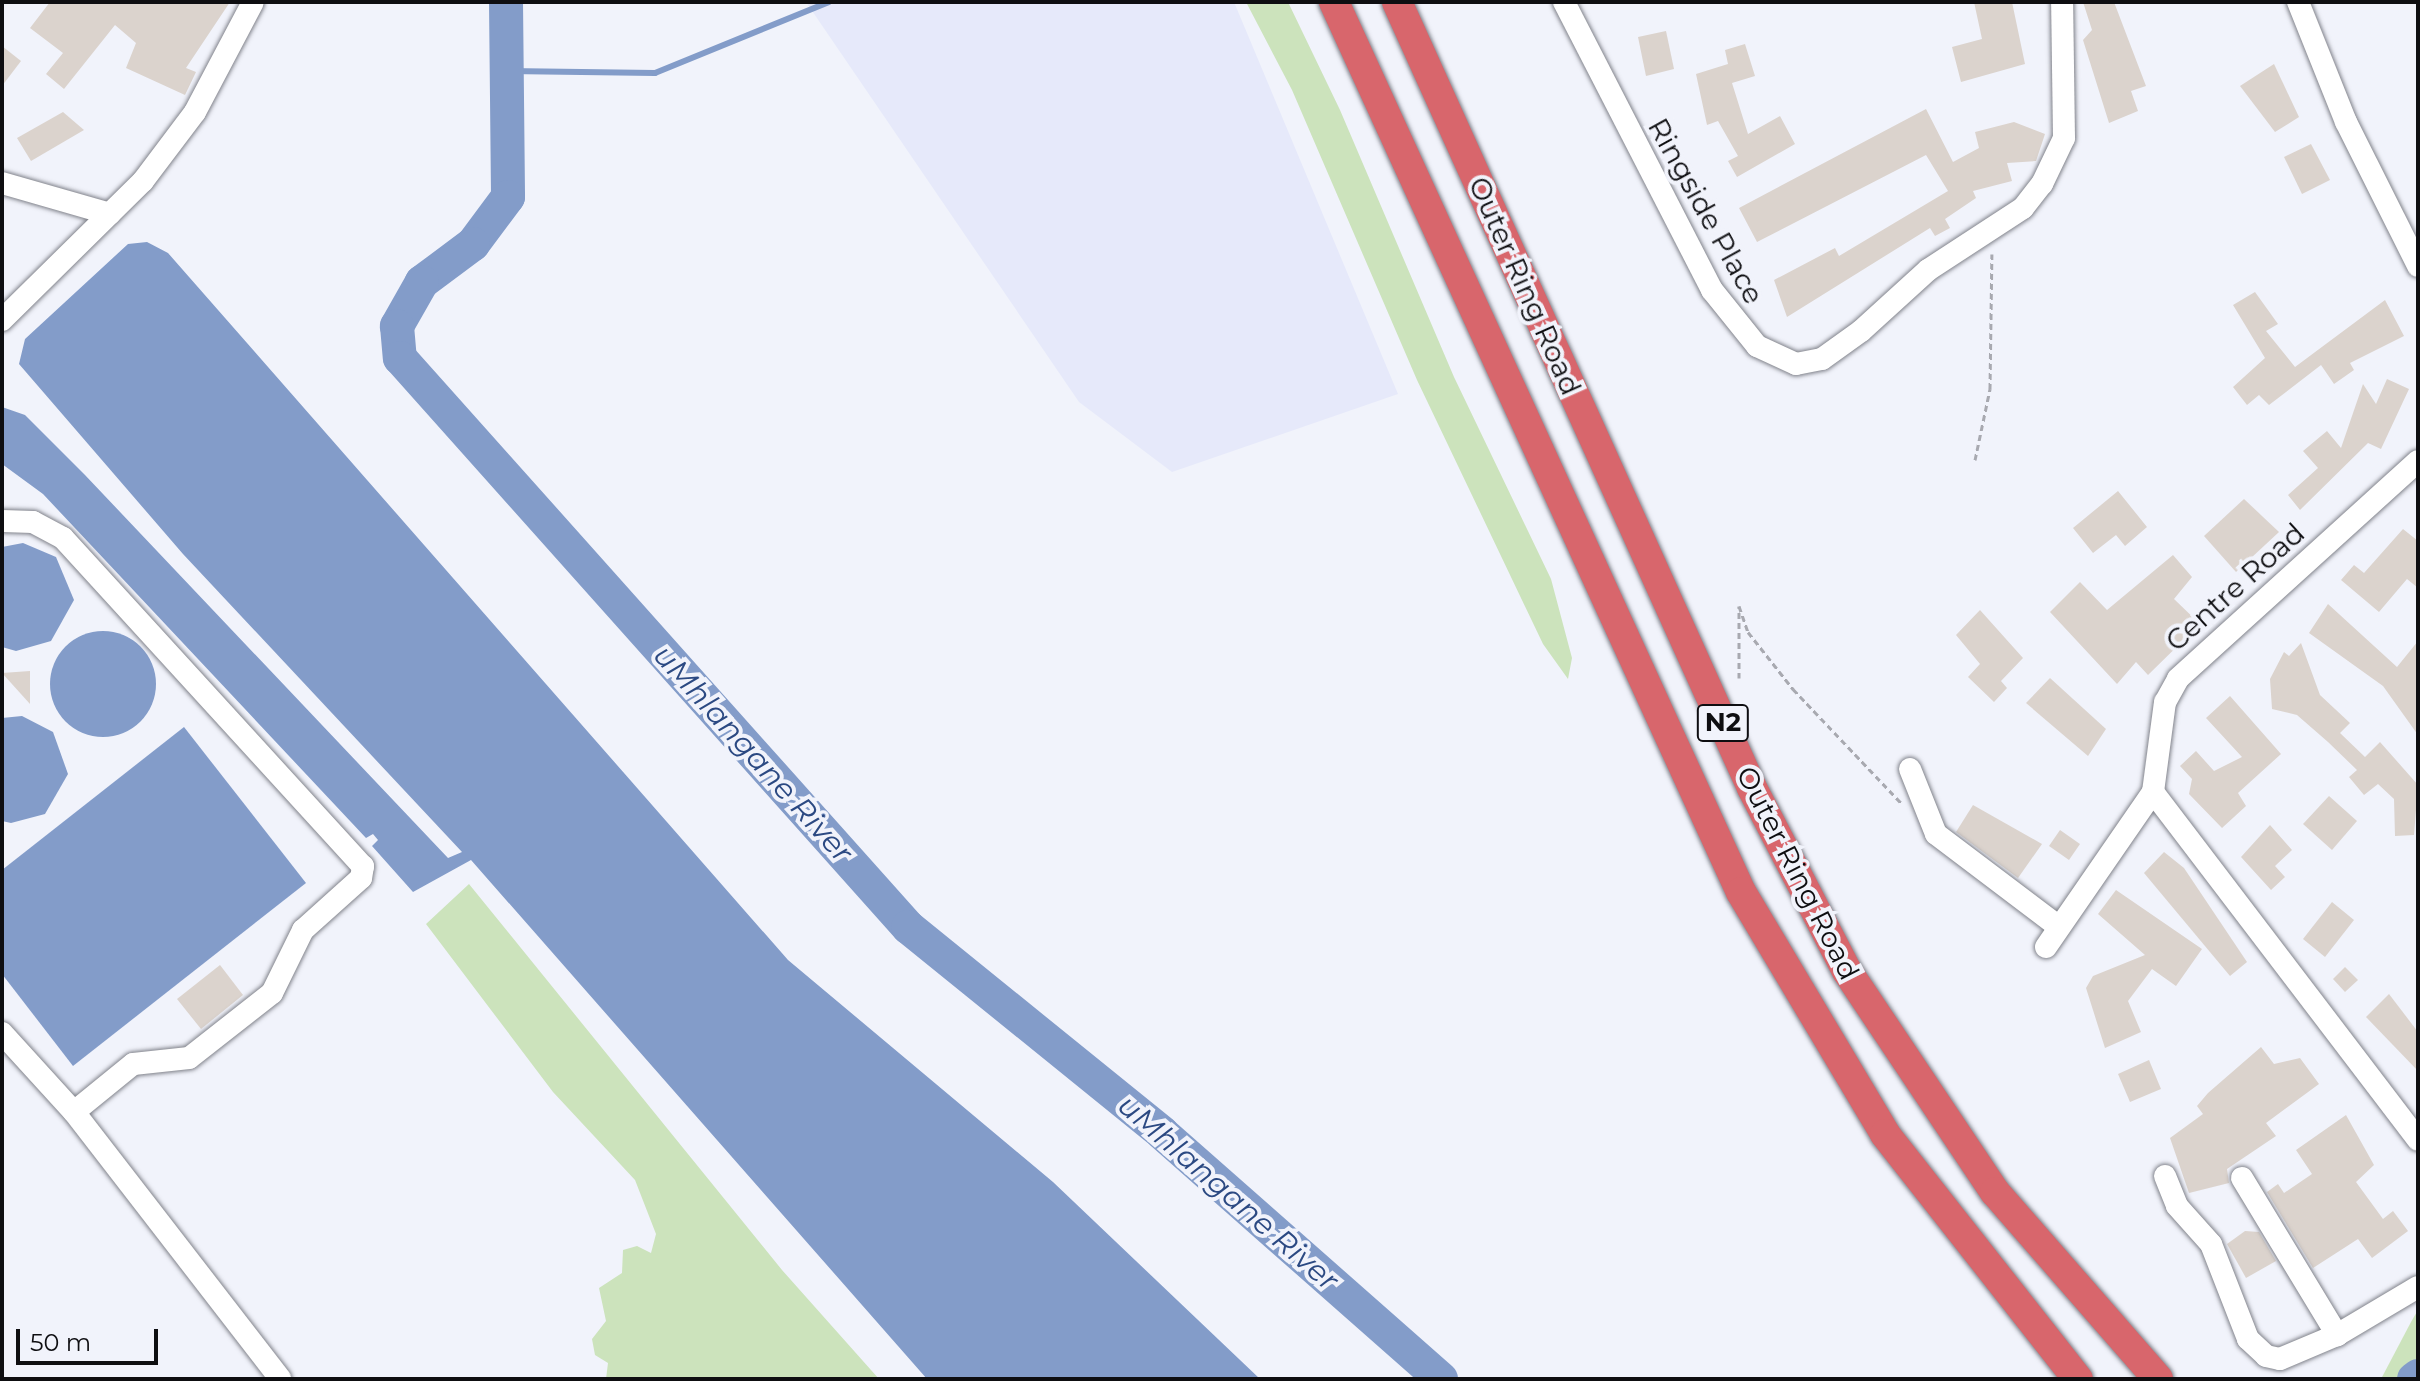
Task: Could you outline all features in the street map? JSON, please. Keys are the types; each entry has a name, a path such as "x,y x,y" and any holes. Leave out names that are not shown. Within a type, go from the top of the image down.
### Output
{"highway":[{"name":"Outer Ring Road","path":"1334,2 1741,892 1885,1134 2078,1379"},
{"name":"Outer Ring Road","path":"1397,2 1746,774 1847,971 1995,1192 2158,1379"}],"street":[{"path":"2,320 110,214 188,123 253,2"},
{"name":"Ringside Place","path":"1564,2 1712,290 1736,326 1778,360 1822,359 1928,270 2023,208 2064,138 2062,2"},
{"path":"2298,2 2346,122 2418,264"},
{"path":"2,183 110,214"},
{"name":"Centre Road","path":"2046,947 2153,792 2165,702 2178,679 2418,461"},
{"path":"2,521 33,522 63,538 363,866 361,878 303,930 272,993 189,1058 133,1064 74,1112"},
{"path":"1910,769 1936,834 2059,927"},
{"path":"2153,792 2418,1140"},
{"path":"2,1033 74,1112 280,1379"},
{"path":"2165,1176 2177,1206 2211,1244 2248,1339 2280,1359 2337,1335 2418,1287"},
{"path":"2242,1178 2337,1335"}],"path":[{"path":"1975,460 1997,296 1990,230"},
{"path":"1739,678 1739,606 1748,632 1793,689 1905,806"}],"shaded area":[{"path":"806,2 1234,2 1398,394 1172,472 1079,402"}],"green space":[{"path":"1246,2 1288,2 1340,110 1454,377 1551,579 1572,658 1568,679 1543,644 1417,380 1292,90"},
{"path":"469,884 782,1270 879,1379 606,1379 608,1363 595,1355 592,1339 606,1321 599,1288 622,1273 623,1250 637,1246 651,1253 656,1234 635,1180 553,1092 426,924"},
{"path":"2418,1310 2418,1379 2381,1379 2411,1322"}],"water":[{"path":"147,242 168,253 788,960 1053,1182 1260,1379 927,1379 471,860 413,892 372,846 378,840 373,834 366,838 43,494 2,464 2,407 25,415 85,475 448,858 462,852 183,554 19,364 25,339 128,244"},
{"path":"23,543 56,557 74,600 51,641 16,651 2,647 2,547"},
{"path":"103,631 123,635 140,647 152,664 156,684 152,704 140,721 123,733 103,737 83,733 66,721 54,704 50,684 54,664 66,647 83,635"},
{"path":"22,716 53,732 68,774 45,814 11,823 2,821 2,718"},
{"path":"184,727 306,883 73,1066 2,974 2,870"}],"building":[{"path":"50,2 230,2 186,68 196,72 185,95 126,68 136,43 115,25 64,89 46,74 63,53 30,28"},
{"path":"1974,2 2012,2 2025,64 1961,82 1952,47 1982,39"},
{"path":"2083,2 2114,2 2146,86 2131,91 2138,111 2109,123 2083,40 2092,30"},
{"path":"1666,31 1674,69 1646,76 1638,37"},
{"path":"1745,44 1755,76 1732,83 1748,134 1780,116 1795,144 1737,177 1728,161 1738,156 1718,121 1707,125 1696,74 1728,64 1725,50"},
{"path":"2,46 21,61 2,86"},
{"path":"2274,64 2299,117 2275,132 2240,86"},
{"path":"1926,109 1953,162 1979,148 1975,132 2014,122 2045,134 2036,161 2007,163 2012,181 1973,191 1976,198 1945,219 1950,228 1935,236 1930,228 1787,317 1774,280 1835,248 1839,256 1948,191 1926,155 1757,242 1739,208"},
{"path":"63,112 84,130 31,161 17,138"},
{"path":"2311,144 2330,180 2302,194 2284,157"},
{"path":"2255,292 2278,324 2266,331 2295,367 2385,300 2404,336 2350,363 2354,370 2334,384 2321,365 2269,405 2259,395 2247,405 2233,387 2265,358 2233,305"},
{"path":"2387,379 2409,389 2381,449 2368,443 2300,510 2288,495 2318,468 2303,451 2327,431 2341,448 2363,384 2376,404"},
{"path":"2118,491 2147,527 2125,546 2116,535 2093,553 2073,528"},
{"path":"2244,499 2279,532 2236,572 2204,536"},
{"path":"2403,529 2418,541 2418,588 2407,579 2379,612 2341,580 2354,565 2364,573"},
{"path":"2173,555 2192,577 2174,599 2200,624 2148,675 2136,662 2117,684 2050,612 2080,582 2107,610"},
{"path":"2328,604 2397,667 2418,641 2418,735 2383,686 2309,633"},
{"path":"1980,610 2023,658 2001,681 2007,688 1994,702 1968,677 1980,664 1956,635"},
{"path":"2301,643 2320,695 2350,723 2340,733 2365,757 2380,742 2418,785 2414,835 2395,836 2394,799 2378,784 2364,795 2349,777 2357,770 2328,742 2297,715 2272,709 2270,679 2284,652 2289,656"},
{"path":"30,671 30,704 2,673"},
{"path":"2050,678 2106,729 2088,756 2026,703"},
{"path":"2230,696 2281,754 2238,793 2246,806 2222,828 2189,794 2192,779 2180,766 2196,751 2214,771 2242,757 2206,718"},
{"path":"2329,796 2357,821 2332,850 2303,824"},
{"path":"1973,805 2042,844 2018,878 1956,832"},
{"path":"2270,825 2292,850 2275,866 2285,877 2271,890 2241,857"},
{"path":"2060,830 2080,844 2069,860 2049,846"},
{"path":"2164,852 2184,868 2247,962 2230,976 2144,873"},
{"path":"2116,890 2202,949 2176,986 2152,969 2128,1001 2141,1032 2105,1048 2086,988 2093,976 2145,955 2098,914"},
{"path":"2332,902 2354,920 2325,957 2303,939"},
{"path":"220,965 243,995 201,1029 177,999"},
{"path":"2345,967 2358,980 2345,992 2333,979"},
{"path":"2389,994 2418,1032 2418,1071 2366,1017"},
{"path":"2261,1047 2274,1064 2300,1058 2319,1084 2266,1123 2276,1136 2227,1169 2229,1183 2189,1193 2170,1138 2203,1114 2197,1106 2208,1093"},
{"path":"2149,1060 2161,1089 2130,1102 2118,1074"},
{"path":"2346,1115 2374,1165 2356,1182 2383,1219 2393,1211 2408,1231 2372,1258 2358,1239 2313,1268 2267,1192 2278,1184 2284,1193 2312,1174 2296,1150"},
{"path":"2245,1231 2259,1232 2276,1261 2246,1278 2227,1244"}],"waterway":[{"name":"uMhlangane River","path":"506,2 508,197 473,244 422,282 397,326 400,358 908,927 1162,1133 1441,1379"},
{"path":"507,71 655,73 829,2"},
{"name":"uMhlangane River","path":"2414,1379 2418,1376"}]}
